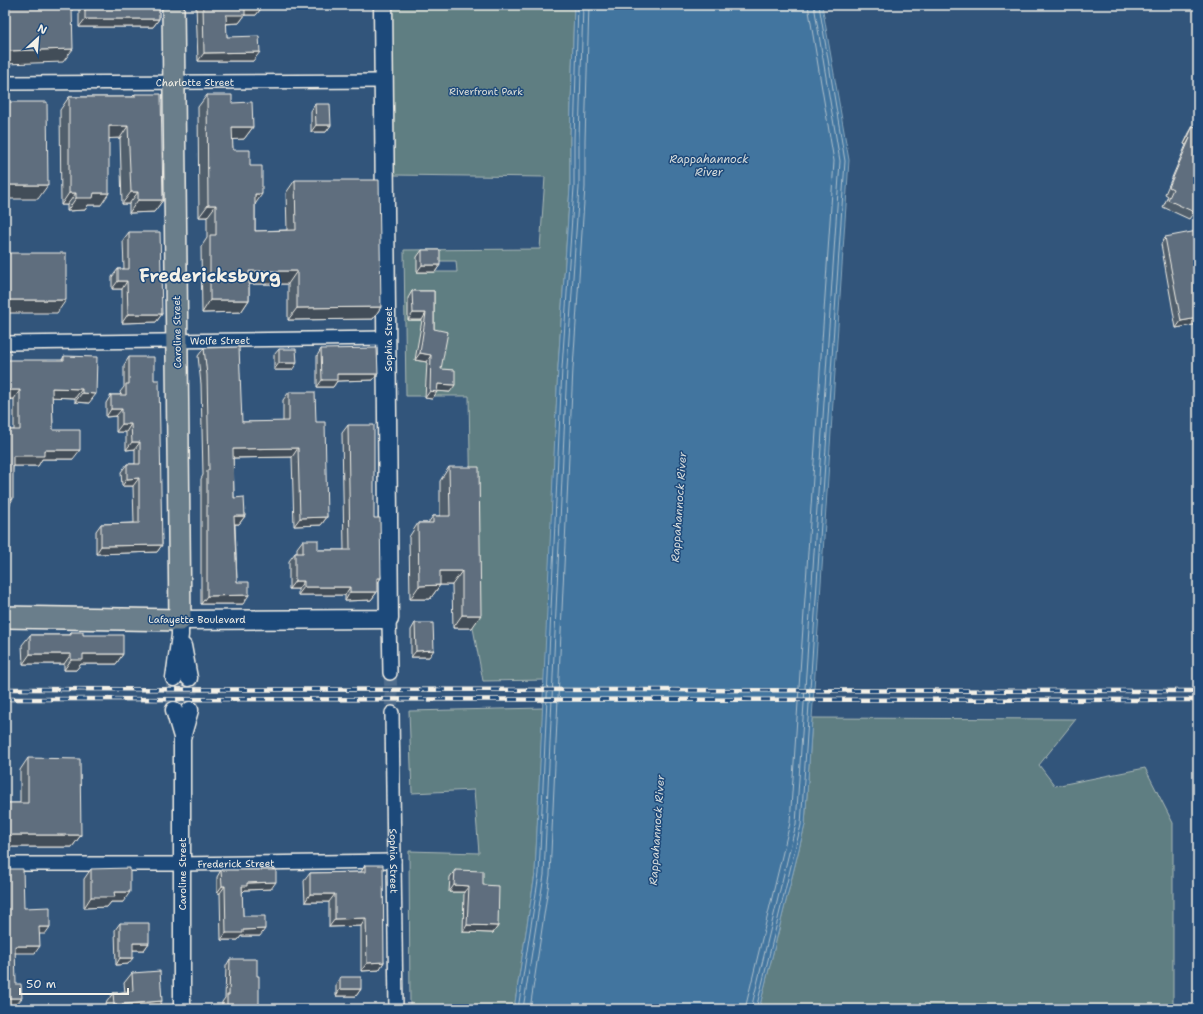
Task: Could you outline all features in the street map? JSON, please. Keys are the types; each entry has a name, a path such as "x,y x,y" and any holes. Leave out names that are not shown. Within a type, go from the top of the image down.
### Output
{"main road":[{"name":"Caroline Street","path":"173,5 180,627"},
{"name":"Sophia Street","path":"383,5 388,338 389,619"},
{"name":"Lafayette Boulevard","path":"5,617 180,627 389,619"}],"street":[{"name":"Charlotte Street","path":"5,83 384,81"},
{"name":"Wolfe Street","path":"5,342 388,338"},
{"name":"Sophia Street","path":"389,619 390,673"},
{"name":"Caroline Street","path":"180,627 181,678"},
{"name":"Caroline Street","path":"182,710 182,1009"},
{"name":"Sophia Street","path":"392,713 396,1009"},
{"name":"Frederick Street","path":"5,864 181,864 394,861"}],"green space":[{"name":"Riverfront Park","path":"389,5 574,5 570,187 558,367 545,680 483,681 473,628 469,396 406,396 404,250 540,249 545,177 394,175","holes":["435,261 456,261 457,272 435,272"]},
{"path":"543,708 535,874 514,1009 410,1009 409,851 479,853 474,790 412,793 409,711"},
{"path":"812,718 1076,719 1039,765 1055,786 1145,768 1173,823 1173,1009 759,1009 805,825"}],"water":[{"name":"Rappahannock River","path":"574,5 822,5 849,160 805,825 759,1009 514,1009 535,874 558,367 570,187"}],"building":[{"path":"5,5 64,5 64,9 72,9 73,49 5,51"},
{"path":"85,5 159,5 159,19 85,19"},
{"path":"203,5 263,5 245,7 245,15 226,15 227,37 259,36 260,52 204,53"},
{"path":"135,94 161,94 163,200 138,200 138,192 131,192 128,126 109,126 109,193 94,193 93,198 76,198 76,193 69,193 69,97 135,97"},
{"path":"207,95 232,95 232,103 252,102 253,127 232,127 233,150 250,150 250,166 262,166 262,194 255,194 255,231 296,230 295,180 379,180 381,307 297,308 297,271 249,271 249,300 210,300 210,235 216,235 216,205 208,205"},
{"path":"5,102 47,102 48,185 5,185"},
{"path":"315,104 330,104 331,125 316,125"},
{"path":"1193,126 1198,128 1198,203 1194,212 1168,200 1173,189 1169,187 1190,138 1188,137"},
{"path":"1197,231 1198,318 1181,321 1165,237"},
{"path":"129,232 160,232 162,314 128,314 127,281 118,281 118,269 129,269"},
{"path":"422,250 440,250 440,265 422,265"},
{"path":"6,253 66,253 66,300 5,300"},
{"path":"412,291 434,291 434,329 448,332 441,369 455,370 455,385 438,384 437,392 430,391 431,355 420,353 426,313 413,313"},
{"path":"239,347 242,422 289,421 289,392 315,392 316,422 325,422 327,517 300,518 298,448 233,449 234,498 244,497 245,516 234,516 237,582 249,582 249,595 207,596 207,470 209,470 207,375 204,348"},
{"path":"377,348 378,374 337,374 337,380 322,380 321,349"},
{"path":"279,349 296,349 297,363 279,363"},
{"path":"64,356 97,357 96,394 82,393 82,389 52,388 53,430 80,430 80,450 44,450 44,456 13,456 13,499 10,499 10,505 5,505 5,430 20,430 20,390 5,390 5,360 64,360"},
{"path":"129,357 154,357 154,380 159,380 162,545 101,546 101,524 139,523 139,478 127,479 127,464 140,464 140,442 132,442 131,424 122,424 122,409 111,409 111,395 126,395 126,384 129,384"},
{"path":"348,425 374,425 374,518 380,518 381,578 377,578 377,592 350,592 350,587 304,587 304,581 295,581 295,553 303,553 303,540 318,540 318,550 350,550"},
{"path":"449,467 479,467 481,615 462,615 462,571 440,571 440,585 419,586 418,523 433,523 433,516 450,516"},
{"path":"415,623 433,623 434,650 416,651"},
{"path":"71,632 83,632 83,635 123,635 123,654 83,654 83,660 71,660 71,654 30,654 30,635 71,635"},
{"path":"28,758 80,759 81,835 5,835 5,803 28,803"},
{"path":"365,865 383,865 384,962 367,963 366,918 335,919 335,894 310,894 310,873 365,872"},
{"path":"130,868 130,892 114,892 115,897 91,897 91,869"},
{"path":"5,869 23,869 24,908 50,907 50,927 39,927 40,946 15,946 16,984 21,984 22,998 5,998"},
{"path":"221,870 276,870 276,882 247,883 247,886 242,886 243,916 265,916 265,929 243,930 243,933 226,933 225,886 222,886"},
{"path":"455,870 483,871 483,885 499,886 498,926 467,925 469,886 454,885"},
{"path":"120,923 149,923 149,943 133,943 133,958 120,958"},
{"path":"230,959 257,959 257,976 259,976 259,1009 227,1009"},
{"path":"160,971 162,1001 114,1005 113,993 133,991 132,973"},
{"path":"340,977 361,977 361,989 340,989"}],"tunnel":[{"path":"390,673 392,713"},
{"path":"174,678 174,710"},
{"path":"189,678 190,710"}],"railway":[{"path":"5,689 1198,691"},
{"path":"5,699 1198,700"}],"district":[{"name":"Fredericksburg","path":"210,276"}]}
